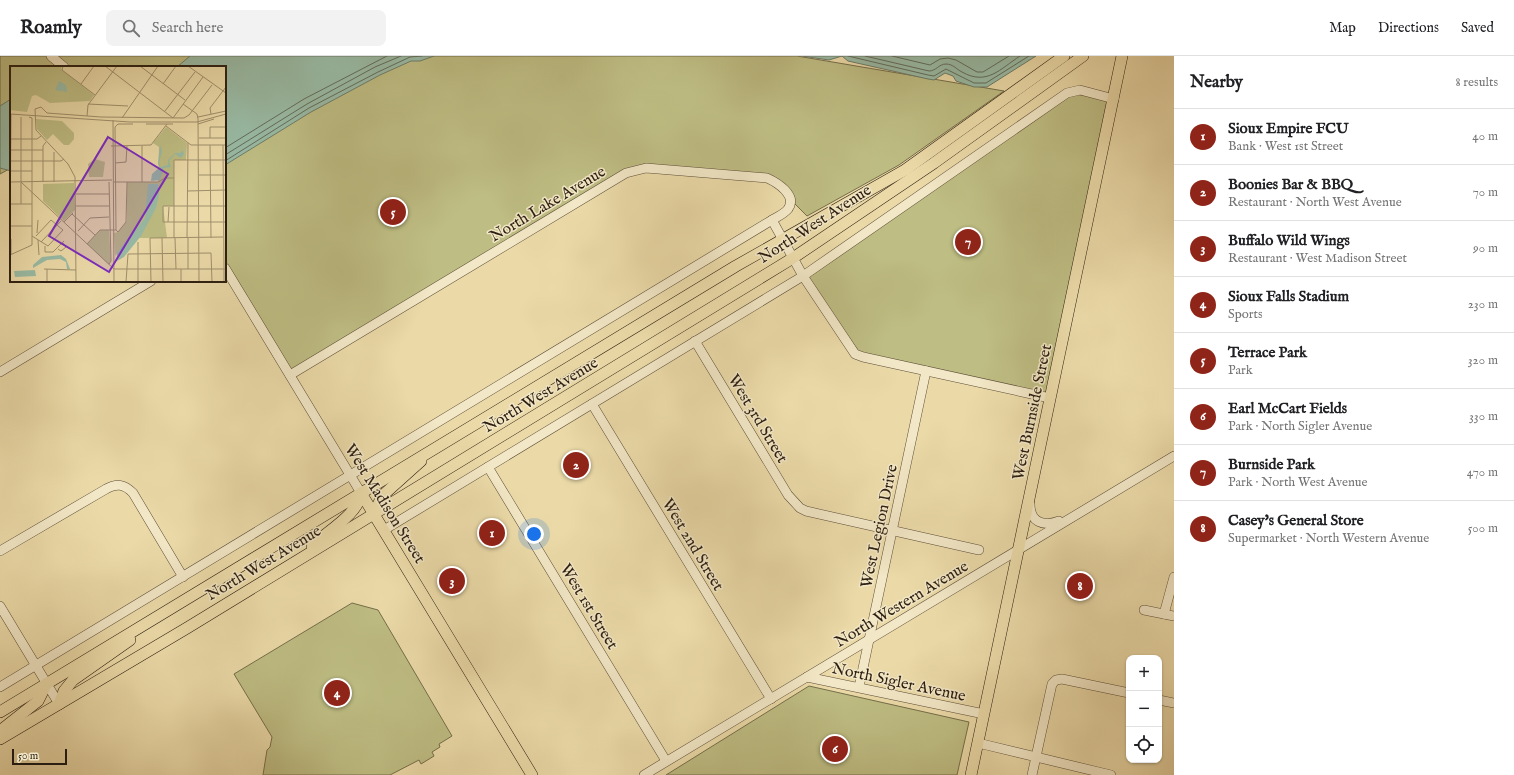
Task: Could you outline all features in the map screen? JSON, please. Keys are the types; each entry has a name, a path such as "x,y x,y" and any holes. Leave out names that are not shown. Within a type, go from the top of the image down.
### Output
{"main road":[{"name":"North West Avenue","path":"0,712 782,239 905,170 1064,56"},
{"name":"North West Avenue","path":"0,739 374,514 793,258 934,163 1083,56"},
{"name":"West Burnside Street","path":"971,775 1020,549 1050,398 1122,56"},
{"path":"374,514 382,496 412,471 431,450"},
{"path":"301,558 323,535 354,510 360,500 361,493"},
{"name":"West Madison Street","path":"361,493 532,775"},
{"path":"59,704 64,691 73,680 131,639 157,616"},
{"path":"0,731 38,701 47,683"}],"street":[{"path":"51,56 63,66"},
{"path":"384,530 803,276 1068,92 1080,90 1114,99"},
{"name":"North Lake Avenue","path":"290,376 631,170 646,168 767,178 780,184 787,194 790,204 789,208 772,220"},
{"path":"772,220 803,276 855,354 863,358 1050,398"},
{"name":"North West Avenue","path":"0,687 772,220"},
{"name":"West Madison Street","path":"226,270 361,493"},
{"path":"0,372 149,282"},
{"name":"West 3rd Street","path":"695,341 788,495 800,508 806,511 892,529"},
{"name":"West Legion Drive","path":"859,687 926,371"},
{"name":"West 2nd Street","path":"592,404 771,699"},
{"name":"North Western Avenue","path":"644,775 1174,456"},
{"name":"West 1st Street","path":"488,467 666,761"},
{"path":"0,551 106,489 117,484 123,484 133,493 184,576"},
{"path":"1030,499 1030,510 1034,518 1039,523 1047,525 1075,516"},
{"path":"892,529 979,550"},
{"path":"1164,614 1174,577"},
{"path":"0,606 59,704"},
{"path":"1144,610 1174,616"},
{"name":"North Sigler Avenue","path":"808,677 984,714"},
{"path":"1032,775 1052,684 1056,680 1062,679 1126,692"},
{"path":"1162,701 1174,703"},
{"path":"978,743 1111,775"}],"shaded area":[{"path":"0,56 797,56 1004,91 899,165 807,216 789,198 778,182 631,170 290,375 226,270 226,66 10,66 10,169 0,174"},
{"path":"1067,93 1114,99 1050,398 863,357 803,276"},
{"path":"352,603 378,610 452,736 439,744 440,747 432,752 434,756 421,764 419,760 390,775 263,775 267,750 270,747 272,737 234,674"},
{"path":"809,686 969,722 957,775 666,775"}],"water":[{"path":"190,56 434,56 420,61 411,61 380,75 311,112 226,164 226,66 178,66"},
{"path":"802,56 842,56 829,60"},
{"path":"842,56 1036,56 987,87 974,87 956,81 953,76 945,73 934,80 848,61"},
{"path":"10,100 10,171 0,168 0,106"}],"place":[{"name":"Terrace Park","path":"393,212"},
{"name":"Burnside Park","path":"968,242"},
{"name":"Boonies Bar & BBQ","path":"576,465"},
{"name":"Sioux Empire FCU","path":"492,533"},
{"name":"Buffalo Wild Wings","path":"452,581"},
{"name":"Casey's General Store","path":"1080,586"},
{"name":"Sioux Falls Stadium","path":"337,693"},
{"name":"Earl McCart Fields","path":"835,749"}]}
